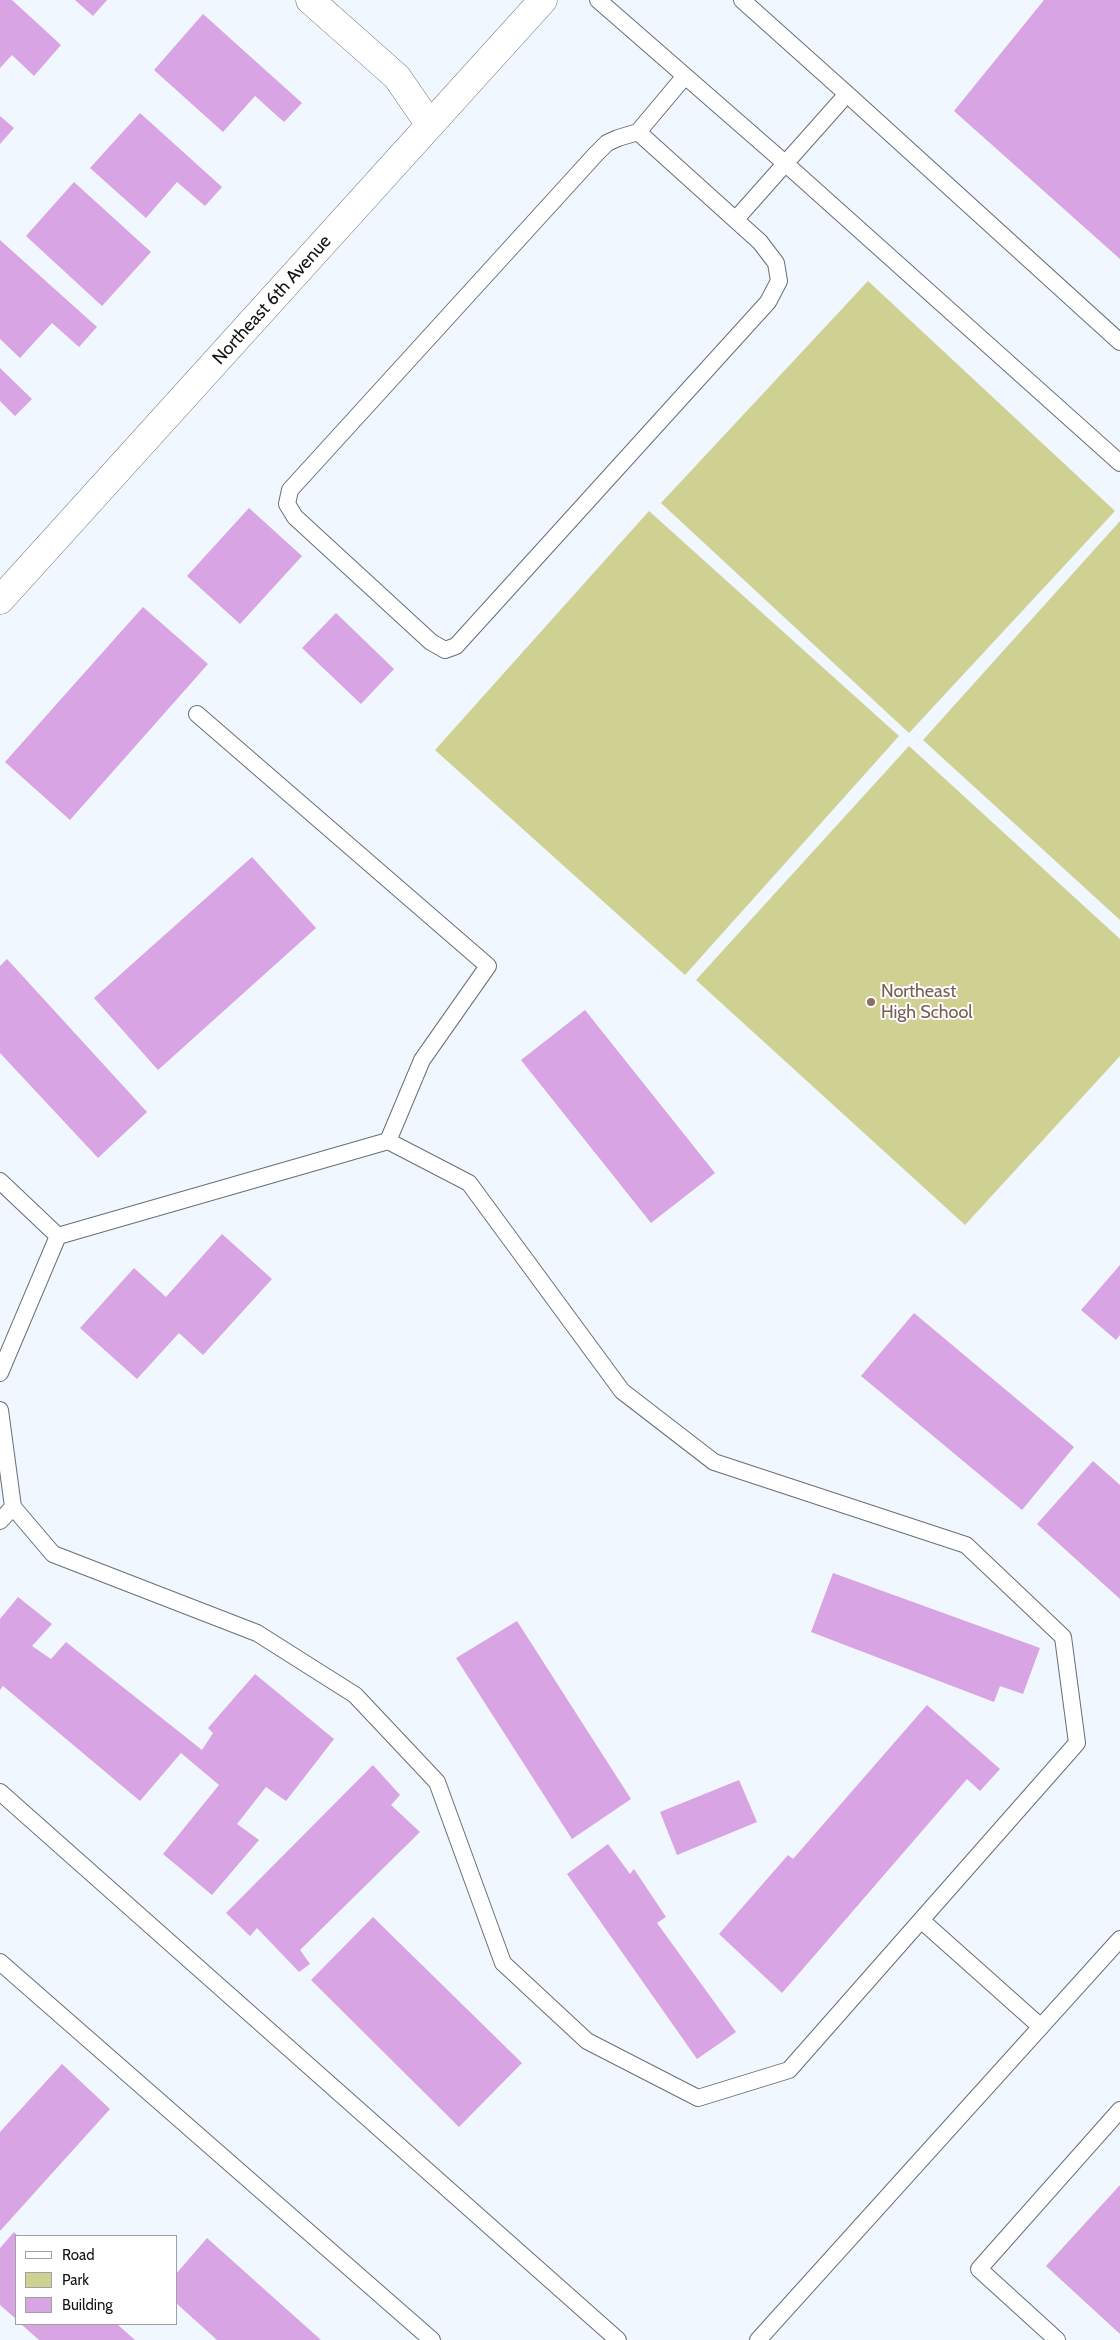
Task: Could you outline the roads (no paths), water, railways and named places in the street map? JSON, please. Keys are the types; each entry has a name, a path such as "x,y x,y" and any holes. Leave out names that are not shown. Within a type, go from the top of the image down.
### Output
{"street":[{"path":"310,0 397,77 430,126"},
{"name":"Northeast 6th Avenue","path":"0,600 543,0"}],"lane":[{"path":"598,0 786,164 1120,463"},
{"path":"742,0 1120,342"},
{"path":"638,132 760,242 776,263 779,281 768,302 456,646 446,650 431,642 295,517 287,504 290,490 596,154 613,140 638,132 685,76"},
{"path":"736,219 848,94"},
{"path":"197,714 488,966 422,1060 388,1141"},
{"path":"0,1410 13,1507 53,1554 257,1633 355,1695 437,1782 503,1963 587,2041 698,2098 789,2070 1077,1743 1063,1637 966,1544 714,1462 622,1391 469,1183 388,1141 58,1236"},
{"path":"0,1181 58,1236"},
{"path":"0,1373 58,1236"},
{"path":"0,1521 13,1507"},
{"path":"0,1792 618,2340"},
{"path":"921,1920 1041,2027"},
{"path":"758,2340 1120,1939"},
{"path":"0,1962 432,2340"},
{"path":"1057,2340 979,2269 1120,2110"}],"place":[{"name":"Northeast High School","path":"871,1002"}]}
